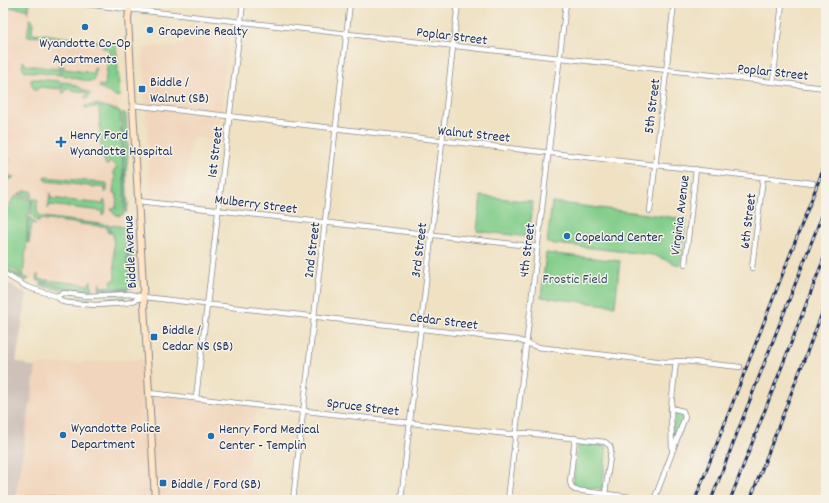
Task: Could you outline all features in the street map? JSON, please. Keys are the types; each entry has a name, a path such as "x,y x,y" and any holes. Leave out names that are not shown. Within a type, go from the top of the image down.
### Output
{"main road":[{"name":"Biddle Avenue","path":"129,6 128,19 132,105 155,500"}],"street":[{"name":"Poplar Street","path":"75,3 129,6 240,22 826,88"},
{"name":"1st Street","path":"196,398 242,3"},
{"name":"2nd Street","path":"293,500 350,3"},
{"name":"3rd Street","path":"401,500 458,3"},
{"name":"4th Street","path":"508,500 566,3"},
{"name":"5th Street","path":"650,211 674,3"},
{"path":"773,82 782,3"},
{"name":"Walnut Street","path":"132,105 813,183"},
{"name":"Virginia Avenue","path":"685,264 696,169"},
{"name":"6th Street","path":"752,268 763,177"},
{"name":"Mulberry Street","path":"138,200 538,247"},
{"path":"3,273 27,287 56,296 63,302 82,305 127,304 144,297"},
{"name":"Cedar Street","path":"56,296 64,294 87,296 130,294 144,297 518,340 534,347 665,362 684,361 740,367"},
{"path":"672,453 671,408 676,361"},
{"name":"Spruce Street","path":"149,392 505,433 526,433 605,442 610,446 611,450 605,494"},
{"path":"575,438 570,486 575,490 654,500 685,420 683,411 671,408"},
{"path":"50,498 62,500"}],"shaded area":[{"name":"Henry Ford Wyandotte Hospital","path":"3,3 32,6 28,34 113,44 127,288 103,290 75,288 46,283 27,277 3,263"},
{"path":"187,26 229,32 218,140 192,137 183,198 150,194 143,48 184,45"},
{"path":"3,280 27,295 16,361 36,368 15,500 3,500"},
{"path":"147,359 149,393 257,405 249,466 261,468 257,500 38,500 16,497 35,365"}],"green space":[{"path":"3,3 30,3 28,13 27,9 3,7"},
{"path":"30,19 33,22 32,33 44,34 43,37 27,36"},
{"path":"45,34 116,43 120,97 113,95 99,87 100,85 105,86 109,49 103,48 101,43 45,37"},
{"path":"24,61 25,65 58,69 59,65 60,75 25,71 22,67"},
{"path":"61,65 64,66 64,69 93,73 94,69 96,68 94,81 61,75"},
{"path":"31,80 60,81 61,89 40,87 35,91 31,82"},
{"path":"62,82 70,83 90,93 90,95 87,99 85,98 87,93 67,89 63,94"},
{"path":"96,104 120,111 124,214 119,216 114,214 111,208 116,208 117,194 113,193 115,177 113,171 117,168 110,161 108,165 106,165 103,157 105,152 101,148 99,107 85,108 85,106"},
{"path":"122,113 125,113 126,115 128,152 126,173 128,206 126,213"},
{"path":"3,154 10,160 4,160 3,172"},
{"path":"3,172 9,173 10,177 14,178 8,180 3,178"},
{"path":"44,177 106,183 107,191 105,193 105,188 46,181"},
{"path":"25,191 32,191 32,197 17,195"},
{"path":"50,193 50,198 103,204 104,200 106,204 105,210 102,216 102,211 49,205 48,209"},
{"path":"481,196 533,202 529,237 477,231"},
{"path":"14,197 32,199 27,222 27,240 23,275 3,263 3,216"},
{"path":"33,199 38,199 37,211 42,217 109,225 109,231 107,232 107,227 39,219 38,222 31,214"},
{"path":"552,202 686,219 681,266 653,255 547,243"},
{"path":"30,217 36,224 32,223 28,243 28,223"},
{"path":"111,225 125,227 129,288 99,289 100,282 100,287 111,286 111,281 115,280 113,233 108,233 110,232"},
{"path":"127,228 130,233 133,246 135,282 134,287 130,288"},
{"name":"Frostic Field","path":"546,253 620,261 615,306 541,297"},
{"path":"3,265 15,273 29,279 25,281 3,269"},
{"path":"38,274 38,279 89,285 91,281 92,289 72,288 38,281 36,280"},
{"path":"41,283 71,289 92,291 88,294 76,293 41,286"},
{"path":"129,289 114,294 105,294 99,291"},
{"path":"63,297 91,299 93,301 64,300"},
{"path":"125,297 125,301 99,301 100,299"},
{"path":"671,408 678,409 685,417 672,453"},
{"path":"578,442 607,446 602,489 573,486"}],"railway":[{"path":"695,500 826,162"},
{"path":"711,500 826,205"},
{"path":"730,500 826,253"},
{"path":"750,500 826,303"}],"place":[{"name":"Wyandotte Co-Op Apartments","path":"85,27"},
{"name":"Grapevine Realty","path":"150,30"},
{"name":"Biddle / Walnut (SB)","path":"142,89"},
{"name":"Henry Ford Wyandotte Hospital","path":"61,142"},
{"name":"Copeland Center","path":"567,236"},
{"name":"Biddle / Cedar NS (SB)","path":"154,337"},
{"name":"Wyandotte Police Department","path":"63,435"},
{"name":"Henry Ford Medical Center - Templin","path":"211,436"},
{"name":"Biddle / Ford (SB)","path":"163,483"}]}
